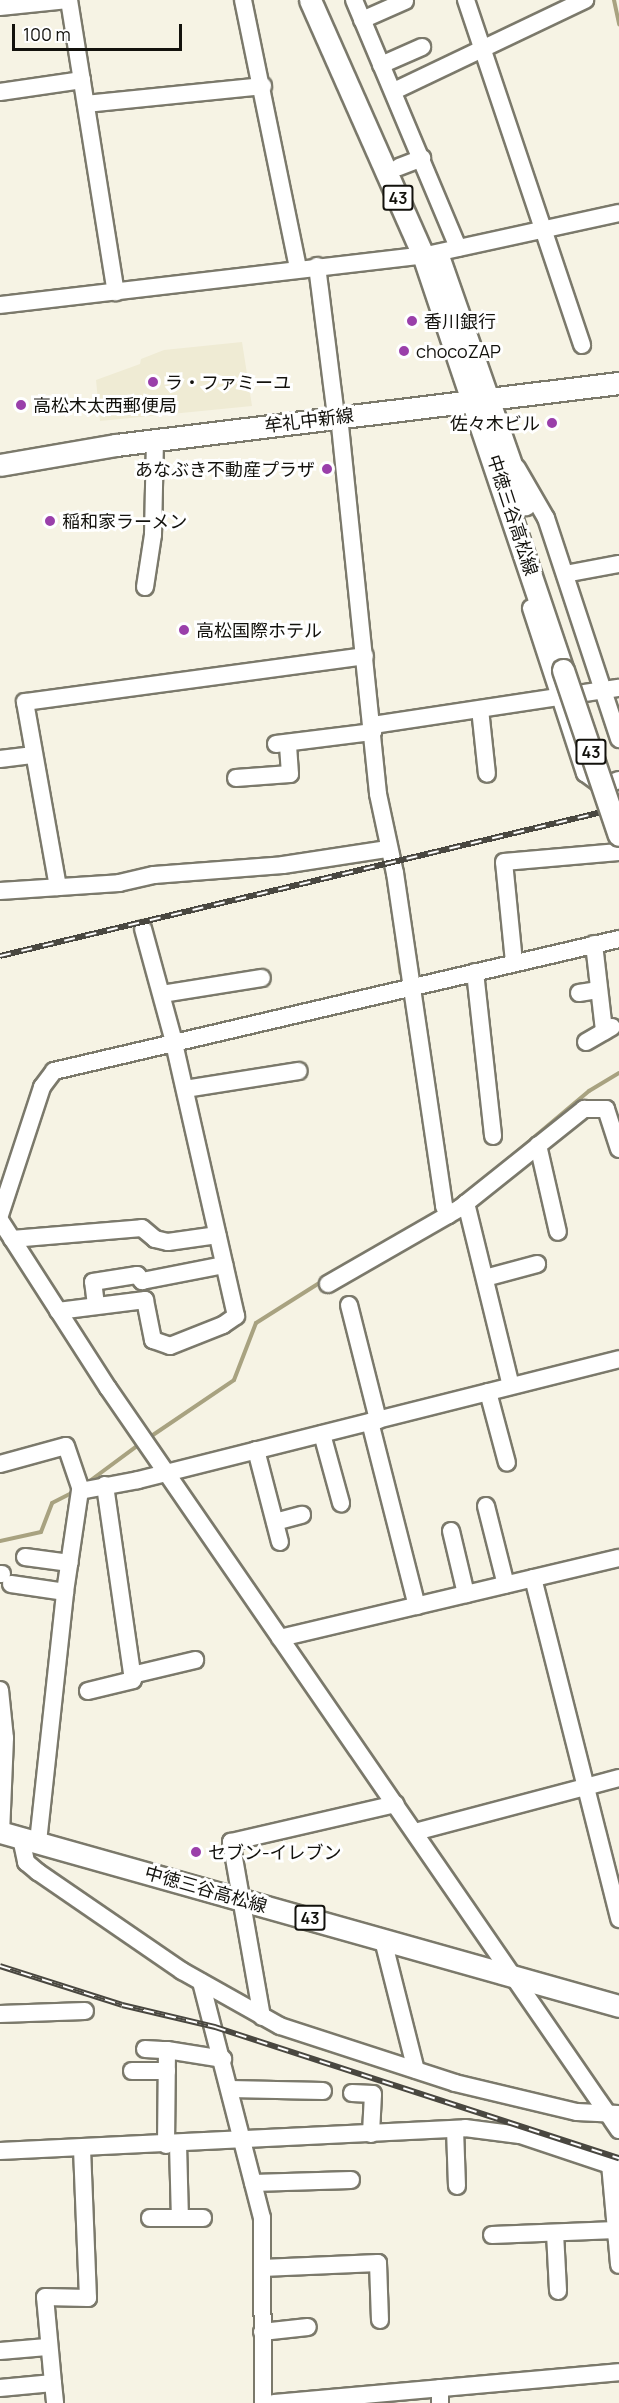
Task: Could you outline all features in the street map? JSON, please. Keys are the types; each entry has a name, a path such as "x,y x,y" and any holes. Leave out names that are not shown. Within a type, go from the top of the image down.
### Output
{"main road":[{"name":"中徳三谷高松線","path":"310,0 430,254 482,400 506,492 570,669 619,793"},
{"name":"中徳三谷高松線","path":"325,0 410,163 430,254"},
{"name":"牟礼中新線","path":"0,465 155,440 619,383"},
{"name":"中徳三谷高松線","path":"482,400 510,457 619,835"},
{"name":"中徳三谷高松線","path":"15,1836 241,1897 383,1940 619,2006"}],"street":[{"path":"0,7 69,0 116,292"},
{"path":"243,0 263,86 298,268"},
{"path":"354,0 394,92 410,163 458,248"},
{"path":"466,0 582,345"},
{"path":"394,92 585,0"},
{"path":"362,20 405,1"},
{"path":"381,65 422,47"},
{"path":"0,92 82,80"},
{"path":"86,104 263,86"},
{"path":"0,305 430,254 619,213"},
{"path":"317,266 338,416 388,849 448,1215"},
{"path":"145,587 153,535 155,440"},
{"path":"510,457 546,518 565,574 611,689 619,739"},
{"path":"506,492 503,519 585,773 603,786 619,780"},
{"path":"565,574 619,564"},
{"path":"58,887 25,702 365,656"},
{"path":"236,778 290,774 282,743 611,689"},
{"path":"480,709 486,774"},
{"path":"0,759 34,755"},
{"path":"0,891 283,864 388,849"},
{"path":"514,962 504,862 619,852"},
{"path":"96,1305 93,1282 137,1275 142,1281 153,1340 159,1345 170,1346 223,1325 236,1316 174,1042 143,929"},
{"path":"0,1215 42,1087 54,1071 619,939"},
{"path":"586,1042 608,1029 599,990 594,944"},
{"path":"475,972 493,1136"},
{"path":"162,994 262,978"},
{"path":"579,993 599,990"},
{"path":"184,1089 298,1071"},
{"path":"328,1284 466,1203 584,1109 601,1108 610,1114 619,1149"},
{"path":"537,1145 558,1232"},
{"path":"466,1203 511,1386"},
{"path":"0,1220 58,1311 280,1638 616,2119"},
{"path":"12,1239 142,1228 155,1239 168,1242 218,1235"},
{"path":"484,1278 537,1264"},
{"path":"142,1281 224,1265"},
{"path":"58,1311 145,1300"},
{"path":"349,1305 417,1606"},
{"path":"81,1490 167,1473 619,1359"},
{"path":"488,1392 507,1462"},
{"path":"322,1434 341,1503"},
{"path":"0,1464 66,1446 81,1490 65,1592 15,1836"},
{"path":"256,1450 280,1542"},
{"path":"88,1692 133,1680 105,1485"},
{"path":"486,1506 506,1585"},
{"path":"275,1522 302,1515"},
{"path":"451,1532 466,1594"},
{"path":"25,1557 70,1563"},
{"path":"280,1638 619,1558"},
{"path":"4,1578 65,1592"},
{"path":"533,1578 619,1919"},
{"path":"132,1674 195,1660"},
{"path":"0,1690 15,1836 26,1862 38,1872 201,1982 262,2017 416,2070 549,2106 616,2119"},
{"path":"415,1832 619,1778"},
{"path":"262,2017 231,1842 396,1804"},
{"path":"383,1940 416,2070"},
{"path":"201,1982 262,2218 263,2403"},
{"path":"0,2014 85,2011"},
{"path":"144,2049 167,2050 223,2060"},
{"path":"167,2050 172,2145 180,2218"},
{"path":"132,2071 167,2071"},
{"path":"230,2089 323,2091"},
{"path":"352,2093 373,2094 371,2134"},
{"path":"455,2129 457,2186"},
{"path":"0,2151 243,2142 455,2129 520,2135 614,2166 619,2264"},
{"path":"55,2403 47,2347 45,2297 88,2298 82,2149"},
{"path":"253,2183 351,2180"},
{"path":"150,2218 203,2218"},
{"path":"492,2235 616,2230"},
{"path":"555,2233 558,2291"},
{"path":"262,2268 378,2263 380,2320"},
{"path":"262,2332 308,2326"},
{"path":"0,2351 47,2347"},
{"path":"274,2403 440,2395 619,2372"},
{"path":"0,2388 53,2383"}],"shaded area":[{"path":"242,342 252,406 100,421 96,380 140,364 141,359 164,350"}],"waterway":[{"path":"614,0 619,24"},
{"path":"396,935 401,973"},
{"path":"501,1165 589,1091 619,1073"},
{"path":"147,1439 234,1380 256,1323 324,1280"},
{"path":"87,1483 141,1443"},
{"path":"0,1541 41,1532 52,1503 76,1491"}],"railway":[{"path":"0,956 619,808"},
{"path":"0,1966 122,2005 215,2027 619,2158"}],"place":[{"name":"香川銀行","path":"412,321"},
{"name":"chocoZAP","path":"404,351"},
{"name":"ラ・ファミーユ","path":"153,382"},
{"name":"高松木太西郵便局","path":"21,405"},
{"name":"佐々木ビル","path":"552,423"},
{"name":"あなぶき不動産プラザ","path":"327,469"},
{"name":"稲和家ラーメン","path":"50,521"},
{"name":"高松国際ホテル","path":"184,630"},
{"name":"セブン-イレブン","path":"196,1852"}]}
